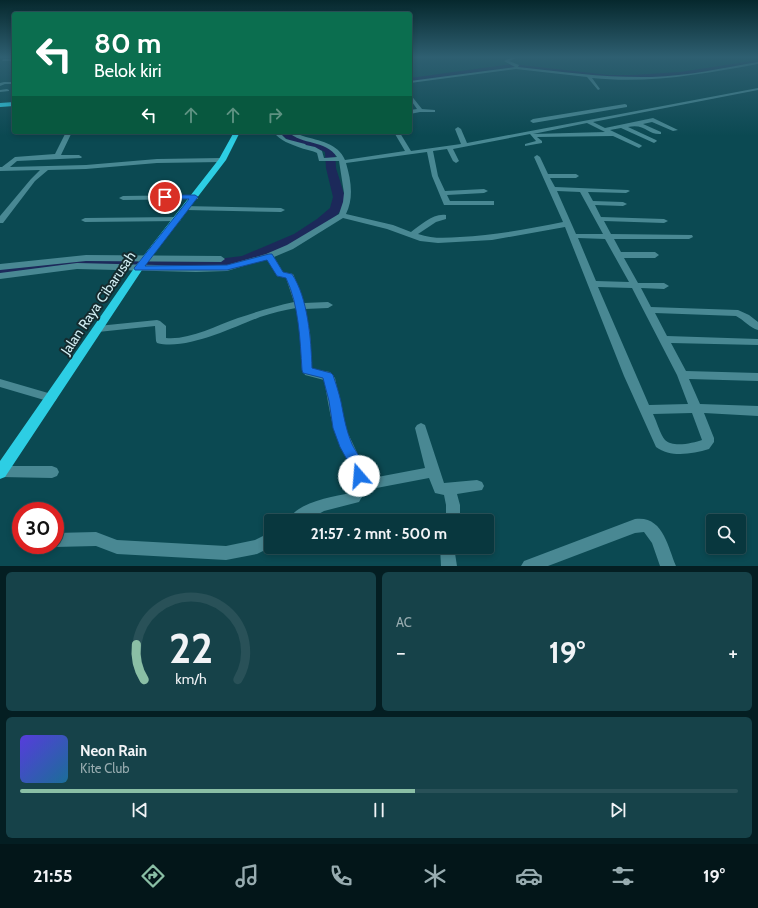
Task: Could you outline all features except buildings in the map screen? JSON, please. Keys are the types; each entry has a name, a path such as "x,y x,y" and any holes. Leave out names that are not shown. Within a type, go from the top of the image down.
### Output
{"main road":[{"path":"0,105 12,104"},
{"name":"Jalan Raya Cibarusah","path":"1,472 142,263 195,197 222,160 236,134"}],"street":[{"path":"594,83 598,89"},
{"path":"278,134 284,140 318,150 320,152 321,160 340,160 409,153 465,145 758,89"},
{"path":"0,91 7,90"},
{"path":"412,98 420,110"},
{"path":"533,121 625,106"},
{"path":"412,112 420,110 433,111"},
{"path":"585,113 600,120"},
{"path":"604,130 662,118"},
{"path":"652,120 675,130"},
{"path":"588,122 639,146"},
{"path":"637,123 659,133"},
{"path":"567,126 596,126"},
{"path":"621,126 654,141"},
{"path":"560,127 566,135"},
{"path":"458,130 465,145"},
{"path":"53,157 58,155 68,134"},
{"path":"0,267 81,262 142,263 227,268 269,256 306,239 342,214 346,208 348,191 339,154 333,148 294,134"},
{"path":"398,134 409,153"},
{"path":"524,134 613,134"},
{"path":"527,145 540,142 532,135"},
{"path":"303,146 310,141"},
{"path":"449,147 456,161"},
{"path":"430,150 435,176 443,193 445,202 449,204 491,203"},
{"path":"2,169 16,158 79,157"},
{"path":"537,157 553,189 660,443 672,450 705,445 708,442 708,438 682,375 583,190"},
{"path":"2,169 86,167 157,162 222,160"},
{"path":"0,221 33,180 46,168"},
{"path":"546,176 576,176"},
{"path":"553,189 626,191"},
{"path":"443,193 484,191"},
{"path":"123,198 195,197"},
{"path":"591,203 623,204"},
{"path":"186,208 281,210"},
{"path":"342,214 434,240 473,240 509,236 541,228 567,224"},
{"path":"412,235 433,220 442,216"},
{"path":"85,220 177,219"},
{"path":"599,219 664,221"},
{"path":"572,236 689,237"},
{"path":"619,255 655,254"},
{"path":"269,256 280,274 290,276 295,288 299,305 306,348 307,370 327,375 329,378 335,401 339,428 347,447 358,466 360,486 358,495 354,498 315,507 305,514"},
{"path":"0,276 81,262 142,263 174,260 221,259"},
{"path":"592,284 664,286"},
{"path":"98,329 157,323 161,326 161,341 175,341 224,328 250,317 299,305 328,305"},
{"path":"648,310 734,313 742,315 758,327"},
{"path":"664,339 758,342"},
{"path":"682,375 758,377"},
{"path":"0,383 51,398"},
{"path":"645,410 695,408 757,411"},
{"path":"421,428 433,472 440,489 477,486"},
{"path":"1,472 52,472"},
{"path":"360,486 433,472"},
{"path":"448,488 453,505 453,514"},
{"path":"529,566 642,525 648,527 657,538 668,566"},
{"path":"64,540 96,539 116,548 226,553 257,546 264,542"},
{"path":"448,554 449,566"}],"waterway":[{"path":"0,271 69,262 90,261 202,265 236,262 247,259 299,237 322,222 334,211 337,207 339,197 331,168 330,151 319,146 294,139 286,134"}],"route":[{"path":"165,197 195,197 138,268 227,268 269,256 281,275 289,276 295,288 300,306 306,348 307,370 309,372 328,375 335,401 339,428 347,447 358,466 359,476"}]}
